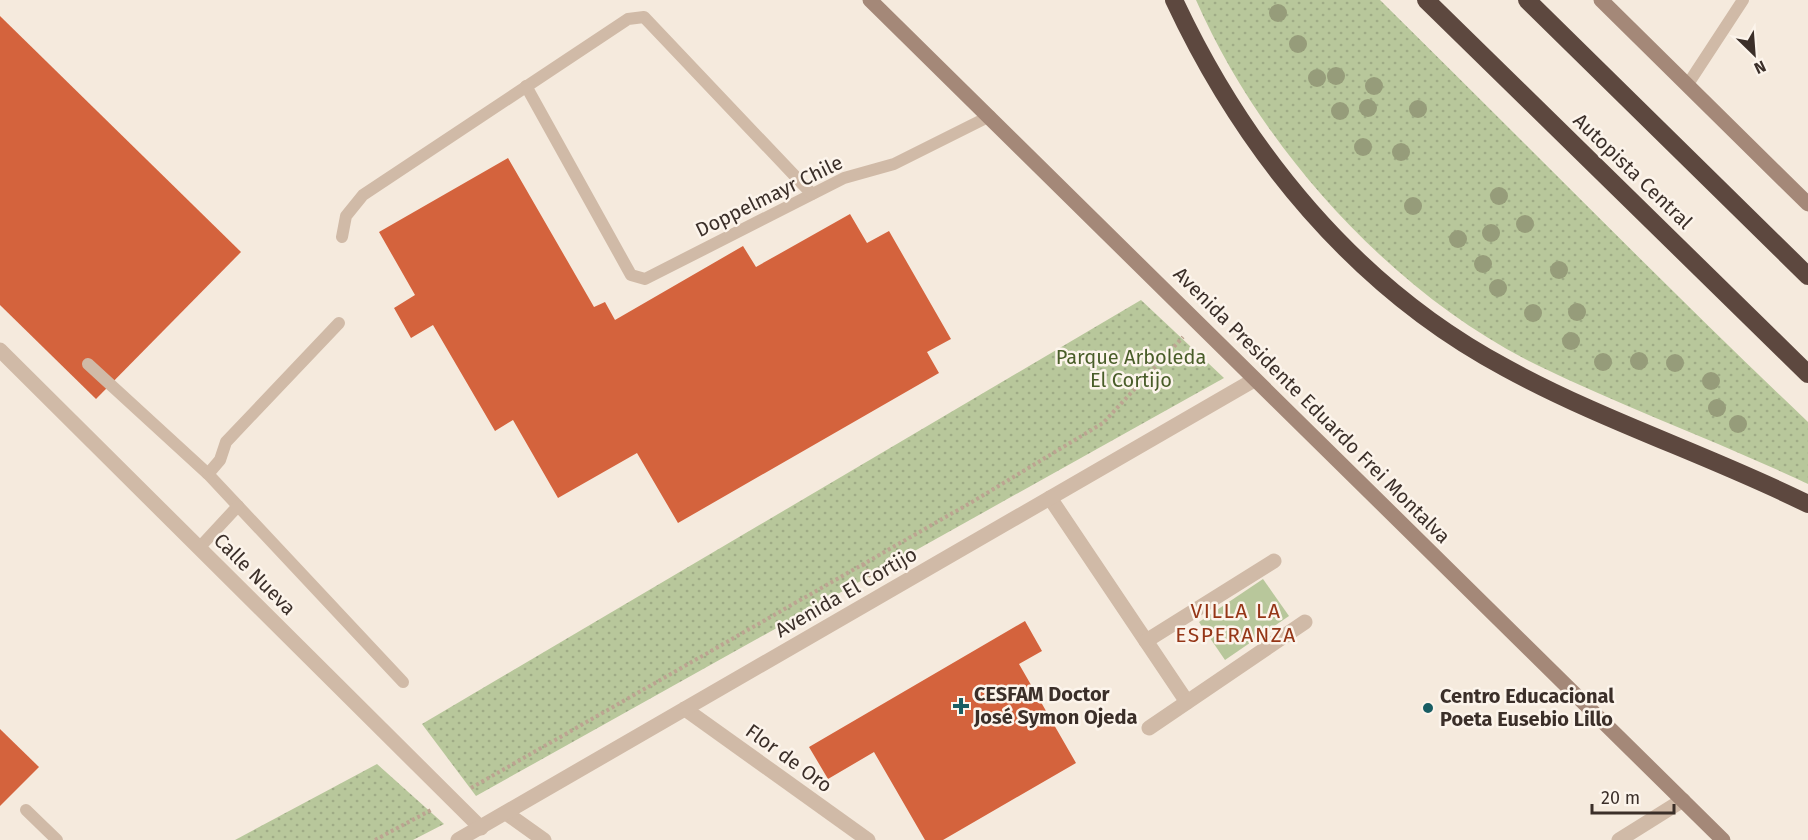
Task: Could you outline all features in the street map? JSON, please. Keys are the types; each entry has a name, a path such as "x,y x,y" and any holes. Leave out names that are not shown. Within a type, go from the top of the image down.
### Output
{"highway":[{"path":"1174,0 1196,46 1249,136 1315,217 1391,288 1452,336 1504,368 1588,408 1754,477 1808,504"},
{"name":"Autopista Central","path":"1426,0 1808,374"},
{"path":"1527,0 1808,276"},
{"path":"1533,0 1556,28"}],"main road":[{"name":"Avenida Presidente Eduardo Frei Montalva","path":"870,0 1723,840"},
{"path":"1601,0 1808,204"}],"street":[{"name":"Calle Nueva","path":"0,350 481,828"},
{"name":"Avenida El Cortijo","path":"458,840 1254,380"},
{"path":"1050,498 1187,702"},
{"path":"1146,641 1274,561"},
{"path":"1149,728 1305,622"},
{"name":"Flor de Oro","path":"685,709 868,840"},
{"path":"1619,840 1683,800"},
{"path":"506,813 544,840"}],"lane":[{"path":"1688,84 1743,0"},
{"path":"342,237 345,216 363,195 627,19 644,17 812,195"},
{"name":"Doppelmayr Chile","path":"526,86 631,275 645,279 844,178 894,164 990,116"},
{"path":"208,474 220,460 226,442 339,323"},
{"path":"88,364 208,474 403,681"},
{"path":"199,548 238,506"},
{"path":"26,810 57,840"}],"path":[{"path":"375,840 452,799 809,596 1103,423 1183,337 1200,323"}],"green space":[{"path":"1196,0 1380,0 1808,422 1808,484 1537,365 1483,335 1432,299 1382,257 1336,211 1294,161 1256,109 1223,55"},
{"name":"Parque Arboleda El Cortijo","path":"1141,300 1224,378 476,796 422,724"},
{"path":"1263,579 1289,616 1225,660 1199,622"},
{"path":"377,764 444,824 413,840 235,840"}],"building":[{"path":"0,16 241,252 96,399 0,305"},
{"path":"508,158 594,307 605,302 615,320 743,246 756,267 850,214 867,243 889,231 951,339 927,352 939,373 678,523 637,453 558,498 513,420 495,431 433,325 411,338 394,308 415,295 379,232"},
{"name":"CESFAM Doctor José Symon Ojeda","path":"1025,621 1042,651 1019,664 1076,763 943,840 925,840 874,752 828,779 809,747"},
{"path":"0,729 39,767 0,806"}],"place":[{"name":"CESFAM Doctor José Symon Ojeda","path":"961,706"},
{"name":"Centro Educacional Poeta Eusebio Lillo","path":"1428,708"}],"district":[{"name":"VILLA LA ESPERANZA","path":"1236,623"}]}
